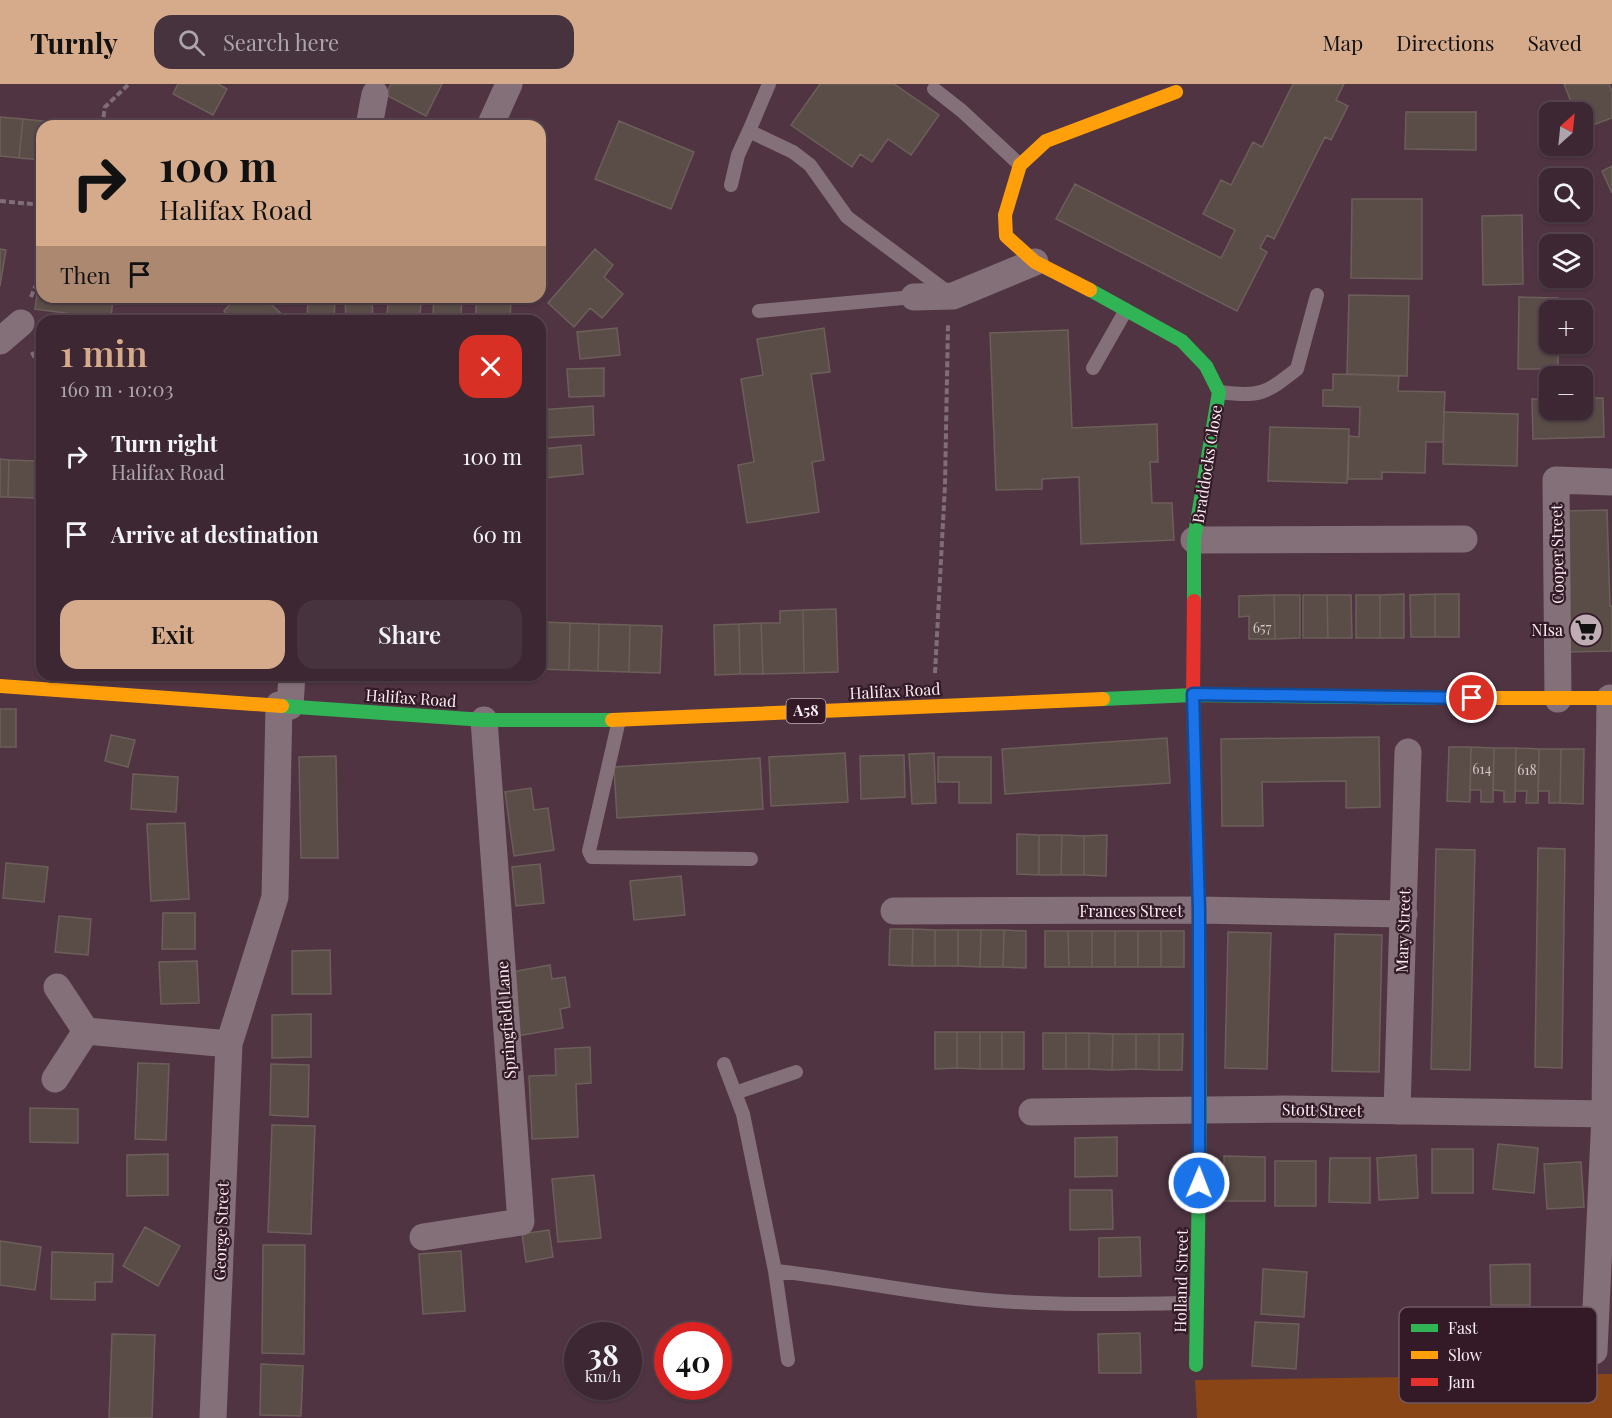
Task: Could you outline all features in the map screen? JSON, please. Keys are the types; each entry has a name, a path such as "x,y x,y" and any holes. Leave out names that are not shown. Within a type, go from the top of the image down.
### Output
{"main road":[{"path":"1020,165 1046,141 1176,92"},
{"name":"Braddocks Close","path":"1020,165 1005,215 1006,236 1035,262 1068,277 1182,341 1206,366 1219,392 1194,540 1193,694"},
{"name":"Halifax Road","path":"0,686 484,720 619,720 1193,694 1611,698"},
{"name":"Holland Street","path":"1193,694 1199,910 1200,1111 1196,1365"}],"street":[{"path":"493,120 509,84"},
{"path":"370,120 375,94"},
{"path":"914,297 949,296 1035,262"},
{"path":"0,341 21,323"},
{"name":"Cooper Street","path":"1558,699 1556,480 1612,482"},
{"path":"1194,540 1464,539"},
{"name":"George Street","path":"213,1418 229,1044 274,897 285,706 291,681"},
{"path":"1596,1307 1609,1114 1611,698"},
{"name":"Springfield Lane","path":"423,1237 520,1222 484,720"},
{"name":"Mary Street","path":"1397,1111 1408,752"},
{"name":"Frances Street","path":"894,911 1199,910 1404,914"},
{"path":"57,987 86,1031"},
{"path":"86,1031 229,1044"},
{"path":"55,1079 86,1031"},
{"name":"Stott Street","path":"1032,1112 1284,1109 1609,1114"}],"lane":[{"path":"731,185 738,155 769,84"},
{"path":"934,89 962,111 1020,165"},
{"path":"748,131 793,152 810,165 847,217 949,296"},
{"path":"1219,392 1246,396 1261,393 1297,369 1317,295"},
{"path":"759,311 914,297"},
{"path":"1093,368 1126,310"},
{"path":"619,720 589,851 592,858 751,859"},
{"path":"724,1064 743,1114 775,1271 788,1360"},
{"path":"735,1093 796,1072"},
{"path":"775,1271 858,1281 921,1293 989,1300 1076,1304 1197,1303"}],"path":[{"path":"103,120 105,106 129,84"},
{"path":"0,201 36,204"},
{"path":"935,706 945,485 949,296"}],"shaded area":[{"path":"1597,1374 1612,1374 1612,1418 1197,1418 1195,1380 1399,1377 1399,1403 1597,1403"}],"building":[{"path":"178,84 218,84 227,89 213,115 173,94"},
{"path":"391,84 442,84 426,116 386,95"},
{"path":"820,84 894,84 939,115 911,155 888,139 872,162 860,154 852,167 791,125"},
{"path":"1293,84 1344,84 1336,100 1348,106 1331,140 1325,137 1274,239 1267,235 1260,248 1267,252 1237,311 1056,219 1075,184 1221,258 1235,230 1203,214 1221,180 1231,185 1253,142 1262,147"},
{"path":"1564,84 1609,84 1612,92 1612,118 1593,125 1593,102 1571,102"},
{"path":"1406,112 1476,112 1476,150 1405,149"},
{"path":"0,117 23,119 19,158 0,156"},
{"path":"23,119 36,120 36,159 19,158"},
{"path":"619,121 694,152 671,209 595,179"},
{"path":"1612,166 1612,193 1602,171"},
{"path":"1352,199 1422,199 1422,279 1351,278"},
{"path":"1522,215 1523,284 1483,285 1482,216"},
{"path":"0,249 6,250 0,286"},
{"path":"595,249 613,265 604,277 623,294 602,318 590,308 574,327 548,303"},
{"path":"1349,295 1409,296 1407,376 1347,374"},
{"path":"1519,297 1558,298 1558,300 1539,300 1539,354 1558,354 1558,366 1518,369"},
{"path":"36,302 112,303 111,315 81,315 35,309"},
{"path":"231,303 270,303 283,315 228,315 224,311"},
{"path":"308,303 335,303 334,315 307,315"},
{"path":"345,303 372,303 373,315 346,315"},
{"path":"388,303 421,303 420,315 387,315"},
{"path":"434,303 462,303 461,315 433,315"},
{"path":"476,303 511,303 510,315 476,315"},
{"path":"617,328 620,355 580,359 577,332"},
{"path":"824,328 830,372 811,374 824,460 812,462 819,512 747,523 738,465 754,462 741,379 763,375 757,339"},
{"path":"1068,330 1072,428 1157,424 1158,462 1150,462 1152,503 1172,503 1174,540 1081,544 1079,477 1042,479 1042,489 996,490 990,333"},
{"path":"604,368 604,396 569,397 567,369"},
{"path":"1333,374 1399,376 1398,391 1445,392 1443,442 1426,442 1425,473 1382,472 1382,479 1348,479 1349,436 1359,437 1360,407 1323,406 1323,390 1333,390"},
{"path":"1593,398 1603,398 1604,437 1533,439 1532,399 1539,399 1539,420 1593,420"},
{"path":"593,406 594,435 546,438 546,410"},
{"path":"1444,412 1518,414 1517,466 1443,464"},
{"path":"1270,427 1349,429 1347,483 1268,481"},
{"path":"581,445 583,474 546,478 546,449"},
{"path":"0,459 9,460 8,497 0,497"},
{"path":"9,460 36,461 35,498 8,497"},
{"path":"1607,510 1612,651 1567,652 1563,511"},
{"path":"1404,594 1404,638 1380,638 1380,595"},
{"path":"1435,594 1459,594 1459,637 1435,637"},
{"path":"1435,594 1435,637 1411,637 1410,595"},
{"path":"1274,595 1300,595 1300,638 1275,639"},
{"path":"1274,595 1275,639 1249,639 1249,616 1239,617 1239,596"},
{"path":"1303,595 1327,595 1328,638 1303,638"},
{"path":"1327,595 1351,595 1352,638 1328,638"},
{"path":"1356,595 1380,595 1380,638 1356,638"},
{"path":"836,609 838,672 804,673 803,610"},
{"path":"803,610 804,673 763,674 761,623 780,623 780,611"},
{"path":"546,622 570,623 569,670 546,669"},
{"path":"570,623 599,624 598,671 569,670"},
{"path":"761,623 763,674 740,674 739,624"},
{"path":"599,624 630,625 629,672 598,671"},
{"path":"739,624 740,674 715,675 714,625"},
{"path":"630,625 662,626 660,673 629,672"},
{"path":"0,709 16,709 16,747 0,747"},
{"path":"111,735 135,740 128,767 105,761"},
{"path":"1379,737 1380,807 1346,808 1346,781 1262,782 1263,826 1222,826 1221,739"},
{"path":"1167,738 1170,783 1005,794 1002,749"},
{"path":"1449,747 1471,747 1470,802 1447,801"},
{"path":"1471,747 1494,748 1493,802 1481,802 1481,790 1470,790"},
{"path":"1494,748 1516,748 1515,802 1504,802 1504,791 1493,790"},
{"path":"1516,748 1539,749 1538,803 1526,803 1527,791 1515,791"},
{"path":"1539,749 1561,749 1560,803 1549,803 1549,791 1538,791"},
{"path":"1561,749 1584,749 1583,804 1560,803"},
{"path":"845,753 848,802 771,806 769,757"},
{"path":"934,753 936,803 912,804 909,754"},
{"path":"904,755 905,797 861,799 860,756"},
{"path":"336,756 338,858 301,858 299,757"},
{"path":"938,757 991,757 991,803 959,803 959,782 938,782"},
{"path":"760,758 763,809 617,818 614,767"},
{"path":"133,774 178,777 176,812 131,809"},
{"path":"531,788 534,810 548,808 554,850 514,856 505,792"},
{"path":"185,823 189,899 151,901 147,824"},
{"path":"1017,834 1039,835 1039,875 1017,874"},
{"path":"1039,835 1062,835 1061,875 1039,875"},
{"path":"1062,835 1084,836 1084,875 1061,875"},
{"path":"1107,835 1106,876 1084,875 1084,836"},
{"path":"1538,848 1565,849 1562,1068 1535,1067"},
{"path":"1436,849 1475,850 1470,1070 1431,1069"},
{"path":"6,863 48,867 44,902 3,898"},
{"path":"540,864 544,903 516,906 512,867"},
{"path":"681,876 685,915 634,920 630,881"},
{"path":"163,913 195,913 195,949 162,949"},
{"path":"59,916 91,919 88,955 55,952"},
{"path":"890,929 913,929 912,966 889,965"},
{"path":"913,929 935,930 935,966 912,966"},
{"path":"935,930 958,930 958,966 935,966"},
{"path":"958,930 981,930 980,967 958,966"},
{"path":"981,930 1004,930 1003,967 980,967"},
{"path":"1004,930 1026,931 1026,968 1003,967"},
{"path":"1045,931 1068,931 1069,967 1045,967"},
{"path":"1068,931 1092,931 1092,967 1069,967"},
{"path":"1092,931 1115,931 1115,967 1092,967"},
{"path":"1115,931 1138,931 1138,967 1115,967"},
{"path":"1138,931 1161,931 1161,967 1138,967"},
{"path":"1161,931 1184,931 1184,967 1161,967"},
{"path":"1228,932 1271,933 1267,1069 1225,1068"},
{"path":"1335,934 1382,935 1379,1072 1332,1071"},
{"path":"330,950 331,994 292,994 292,951"},
{"path":"197,961 199,1003 161,1004 159,962"},
{"path":"550,965 552,979 565,977 570,1007 560,1009 563,1028 518,1036 507,973"},
{"path":"311,1014 311,1057 272,1058 272,1015"},
{"path":"935,1032 957,1032 957,1068 935,1069"},
{"path":"957,1032 980,1032 980,1069 957,1068"},
{"path":"980,1032 1002,1032 1002,1069 980,1069"},
{"path":"1002,1032 1024,1032 1024,1069 1002,1069"},
{"path":"1043,1033 1066,1033 1066,1069 1043,1069"},
{"path":"1066,1033 1089,1033 1089,1069 1066,1069"},
{"path":"1089,1033 1113,1034 1112,1070 1089,1069"},
{"path":"1113,1034 1136,1034 1136,1069 1112,1070"},
{"path":"1136,1034 1159,1034 1159,1070 1136,1069"},
{"path":"1159,1034 1183,1034 1182,1070 1159,1070"},
{"path":"590,1047 591,1083 576,1084 578,1137 532,1139 529,1076 556,1075 555,1049"},
{"path":"138,1063 169,1064 166,1140 135,1139"},
{"path":"271,1064 309,1065 308,1117 270,1115"},
{"path":"30,1108 78,1109 78,1143 30,1142"},
{"path":"272,1125 315,1126 311,1234 268,1232"},
{"path":"1117,1137 1117,1176 1075,1177 1075,1138"},
{"path":"1498,1144 1538,1148 1534,1193 1493,1189"},
{"path":"1432,1149 1473,1149 1473,1193 1432,1193"},
{"path":"168,1154 168,1195 127,1196 127,1155"},
{"path":"1416,1155 1418,1198 1379,1200 1377,1158"},
{"path":"1224,1156 1265,1157 1265,1201 1224,1201"},
{"path":"1330,1158 1370,1158 1370,1203 1329,1202"},
{"path":"1275,1161 1316,1161 1316,1206 1275,1206"},
{"path":"1581,1162 1584,1207 1547,1209 1544,1164"},
{"path":"594,1175 601,1238 558,1242 552,1179"},
{"path":"1070,1190 1112,1190 1113,1229 1070,1230"},
{"path":"145,1227 180,1246 158,1286 123,1266"},
{"path":"549,1230 553,1257 526,1262 522,1234"},
{"path":"1140,1237 1141,1276 1099,1277 1099,1238"},
{"path":"0,1241 41,1247 35,1290 0,1285"},
{"path":"263,1245 305,1245 304,1354 262,1353"},
{"path":"461,1251 465,1311 423,1314 419,1254"},
{"path":"52,1252 113,1254 112,1282 95,1282 95,1300 51,1299"},
{"path":"1530,1264 1530,1305 1491,1305 1490,1265"},
{"path":"1263,1269 1307,1272 1304,1317 1261,1314"},
{"path":"1255,1322 1299,1324 1296,1369 1252,1366"},
{"path":"1140,1333 1141,1373 1099,1373 1098,1334"},
{"path":"112,1334 155,1335 152,1418 109,1418"},
{"path":"261,1364 303,1366 301,1416 260,1415"}],"traffic: fast":[{"path":"1090,290 1182,341 1206,366 1219,392 1194,540 1194,601"},
{"path":"1103,699 1193,695 1433,698"},
{"path":"282,706 484,720 612,720"},
{"path":"1196,1365 1200,1111 1199,928"}],"traffic: slow":[{"path":"1090,290 1035,262 1006,236 1005,215 1020,165 1046,141 1176,92"},
{"path":"0,686 282,706"},
{"path":"1433,698 1612,698"},
{"path":"612,720 1103,699"}],"traffic: jam":[{"path":"1194,601 1193,695 1199,928"}],"place":[{"name":"NIsa","path":"1586,630"}],"route":[{"path":"1199,1183 1199,910 1193,694 1472,698"}]}
